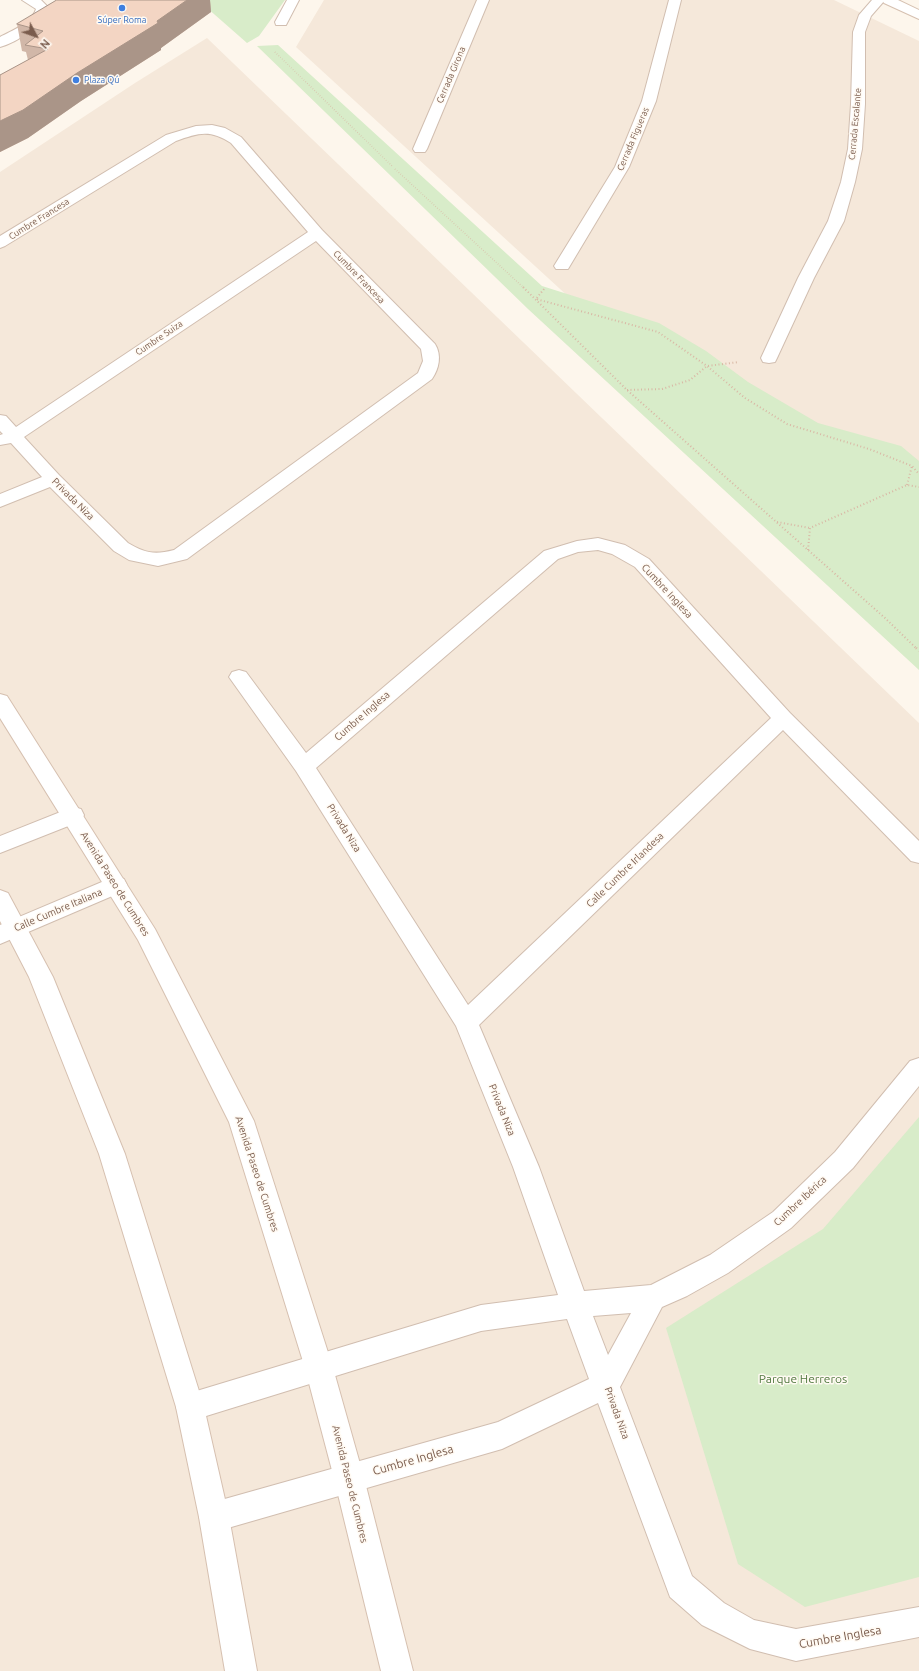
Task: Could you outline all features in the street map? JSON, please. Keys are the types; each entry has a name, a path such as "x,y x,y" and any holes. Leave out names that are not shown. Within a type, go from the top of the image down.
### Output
{"street":[{"path":"0,43 38,19 43,13 43,8 37,3 28,0"},
{"path":"281,22 293,0"},
{"name":"Cerrada Girona","path":"420,149 483,0"},
{"name":"Cerrada Figueras","path":"562,266 622,167 649,101 674,0"},
{"name":"Cerrada Escalante","path":"769,358 806,278 836,221 848,182 855,149 858,104 859,32 865,14 879,0"},
{"path":"888,0 919,15"},
{"name":"Cumbre Francesa","path":"0,243 171,138 191,130 210,129 227,133 236,140 317,233 429,348 431,360 426,375 180,554 158,560"},
{"name":"Cumbre Suiza","path":"7,438 317,233"},
{"name":"Privada Niza","path":"0,420 7,438 53,479 121,547 136,556 158,560"},
{"path":"0,501 53,479"},
{"name":"Cumbre Inglesa","path":"304,766 551,555 575,546 601,543 626,552 642,563 783,718 919,855"},
{"name":"Privada Niza","path":"239,677 304,766 466,1022 526,1167 575,1304 681,1586"},
{"name":"Avenida Paseo de Cumbres","path":"0,701 147,935 241,1121 319,1368 349,1478 397,1671"},
{"name":"Calle Cumbre Irlandesa","path":"466,1022 783,718"},
{"path":"0,845 73,815"},
{"name":"Calle Cumbre Italiana","path":"8,932 116,885"},
{"path":"0,899 8,932 41,977 112,1154 190,1407 214,1517 241,1671"},
{"name":"Cumbre Ibérica","path":"575,1304 652,1298 719,1264 782,1220 844,1160 919,1068"},
{"path":"606,1385 637,1329 652,1298"},
{"path":"190,1407 481,1318 575,1304"},
{"name":"Cumbre Inglesa","path":"214,1517 502,1435 606,1385"},
{"name":"Cumbre Inglesa","path":"681,1586 713,1614 750,1634 796,1645 919,1622"}],"path":[{"path":"281,22 269,46 389,163 536,300 627,390 885,618 919,652"},
{"path":"536,300 562,266"},
{"path":"536,300 658,332 707,366 745,398 787,424 869,449 912,466 919,474"},
{"path":"627,390 662,389 690,380 707,366 769,358"},
{"path":"908,486 912,466"},
{"path":"776,522 810,528 908,486 919,487"},
{"path":"808,550 810,528"}],"shaded area":[{"path":"324,0 834,0 919,41 919,618 296,47"},
{"path":"207,38 919,723 919,1671 0,1671 0,172 135,83"}],"green space":[{"path":"198,0 285,0 259,36 247,43"},
{"path":"278,45 542,286 659,323 706,351 748,382 818,423 901,446 919,461 919,670 528,309 257,46"},
{"name":"Parque Herreros","path":"919,1117 919,1577 805,1607 738,1564 666,1328 823,1229"}],"building":[{"path":"57,0 187,0 157,21 158,23 77,73 23,110 0,121 0,75 48,49 25,45 43,31 17,24"}],"place":[{"name":"Súper Roma","path":"122,8"},
{"name":"Plaza Qú","path":"76,80"}]}
